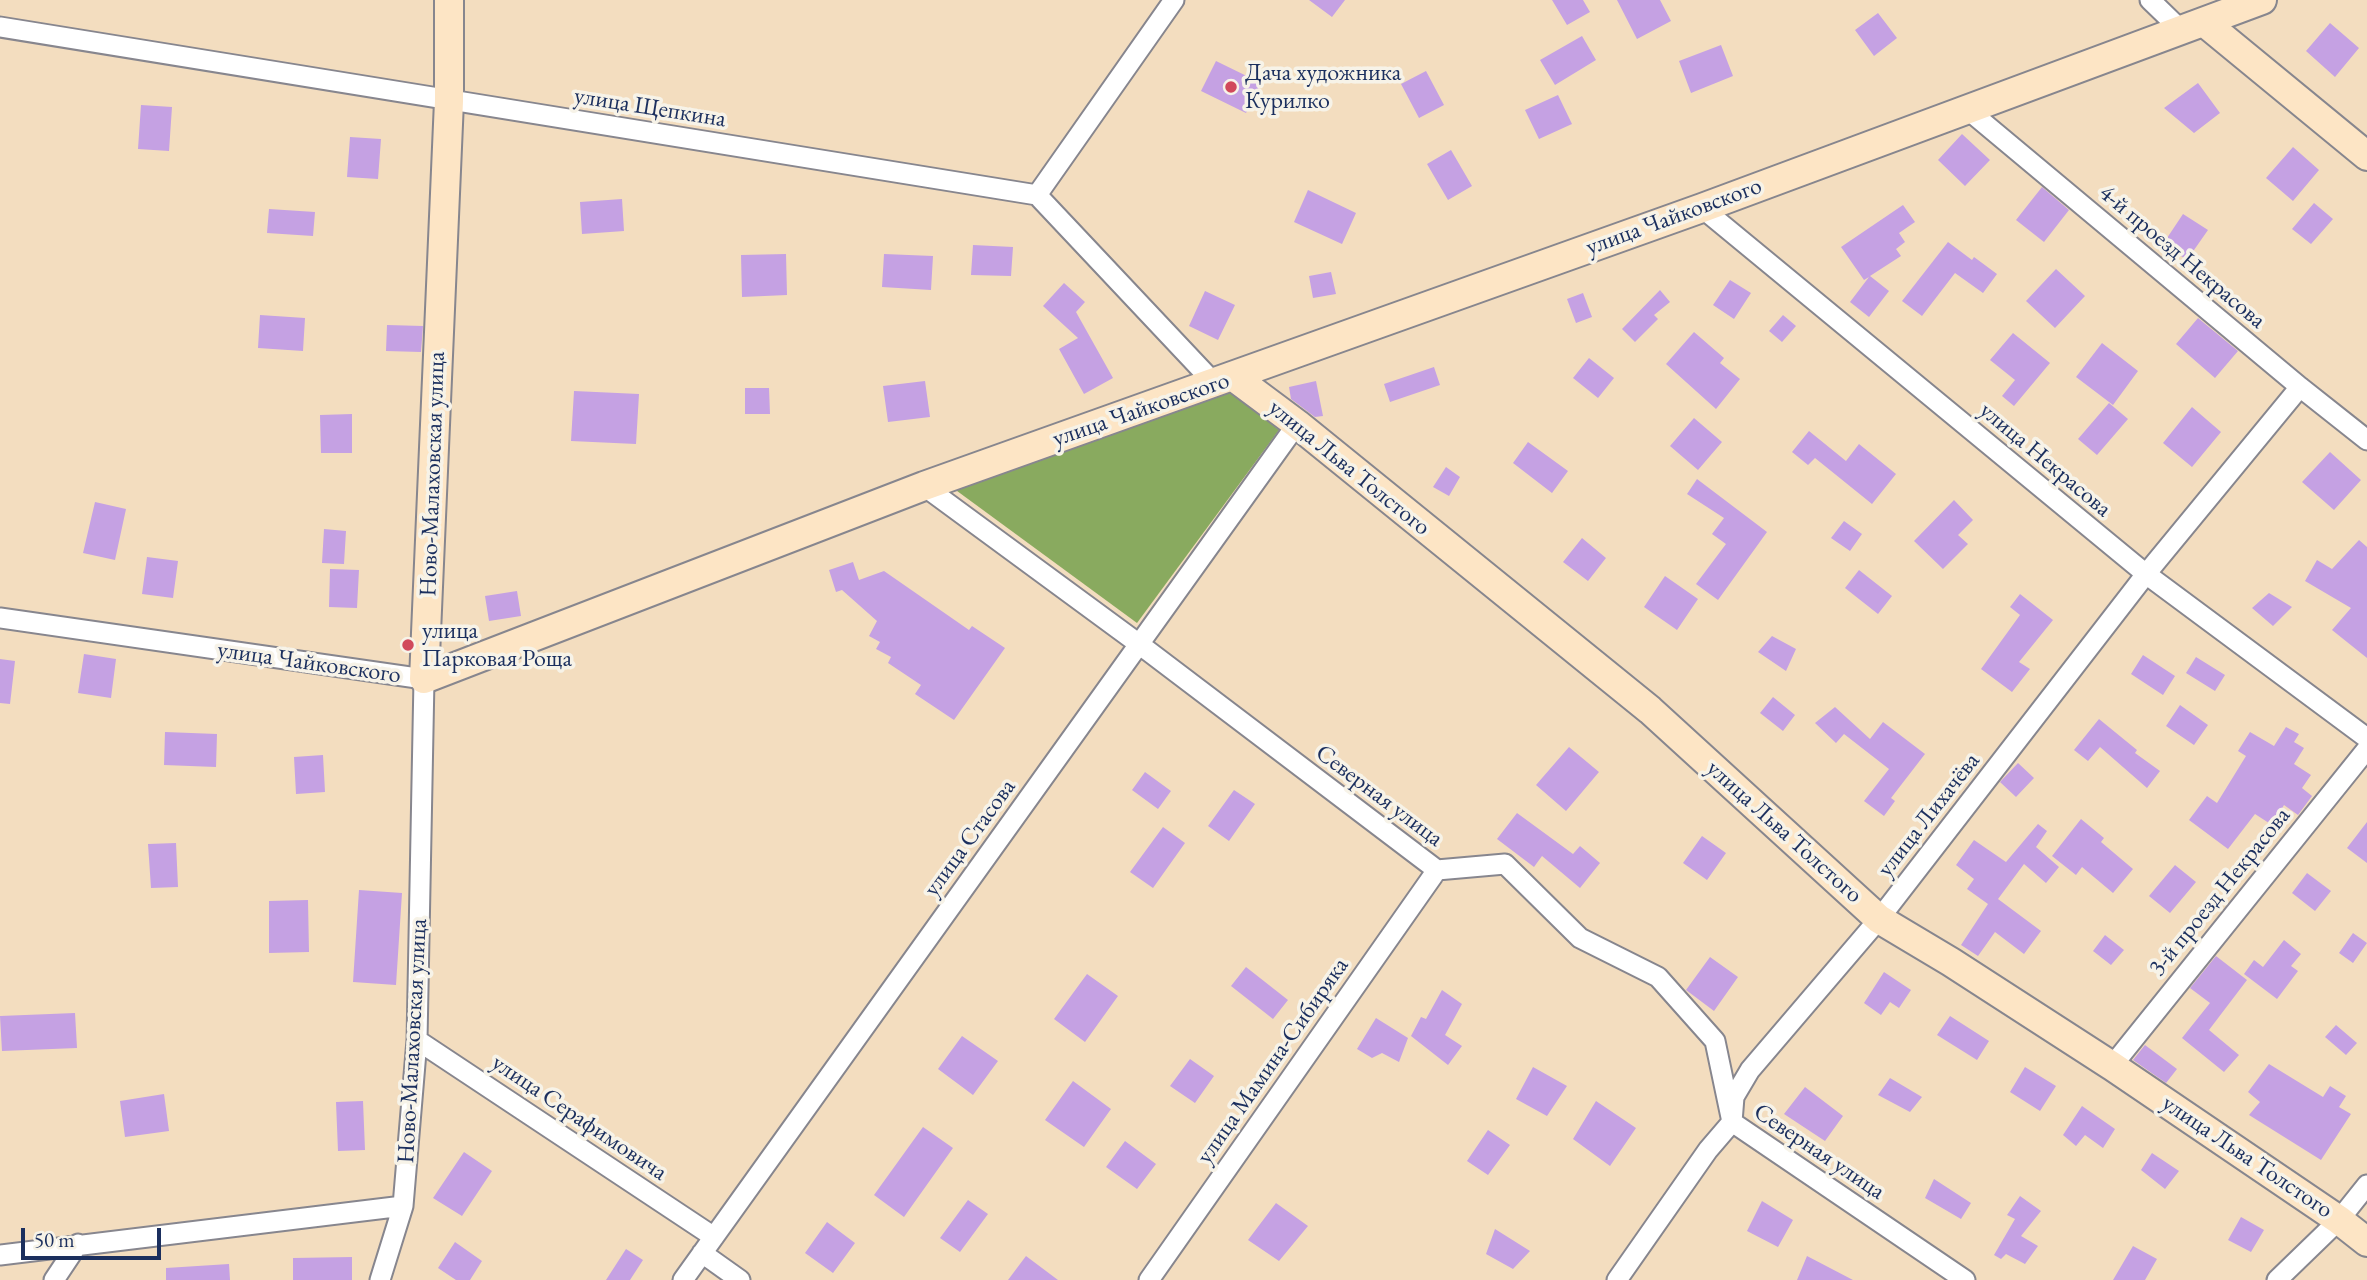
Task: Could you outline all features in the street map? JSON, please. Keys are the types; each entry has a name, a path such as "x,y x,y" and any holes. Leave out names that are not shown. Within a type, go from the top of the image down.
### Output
{"street":[{"name":"Ново-Малаховская улица","path":"380,1280 403,1206 417,1040 425,679 449,101 449,0"},
{"path":"1174,0 1037,195 1225,380"},
{"path":"2150,0 2193,26 2367,156"},
{"name":"улица Чайковского","path":"0,618 425,679 924,486 1702,208 2262,0"},
{"name":"улица Щепкина","path":"0,27 1037,195"},
{"name":"4-й проезд Некрасова","path":"1967,108 2367,440"},
{"name":"улица Некрасова","path":"1702,208 2146,575 2367,738"},
{"name":"улица Льва Толстого","path":"1225,380 1297,424 1650,710 1880,919 2112,1066 2339,1220 2367,1242"},
{"name":"улица Лихачёва","path":"1617,1280 1708,1150 1732,1122 1734,1097 1750,1070 1880,919 2146,575 2300,387"},
{"name":"улица Стасова","path":"683,1280 1297,424"},
{"name":"Северная улица","path":"924,486 1139,644 1437,870 1506,864 1580,938 1658,977 1715,1041 1732,1122 1965,1280"},
{"name":"3-й проезд Некрасова","path":"2112,1066 2367,749"},
{"name":"улица Мамина-Сибиряка","path":"1149,1280 1437,870"},
{"name":"улица Серафимовича","path":"417,1040 708,1245 740,1280"},
{"path":"2277,1280 2339,1220 2367,1185"},
{"path":"0,1255 403,1206"},
{"path":"54,1280 78,1244"}],"green space":[{"path":"1229,391 1279,430 1137,623 953,488"}],"building":[{"path":"1309,0 1345,0 1332,17"},
{"path":"1552,0 1583,0 1590,12 1567,25"},
{"path":"1617,0 1660,0 1671,21 1637,39"},
{"path":"1878,13 1897,38 1874,56 1855,30"},
{"path":"2330,23 2359,48 2335,77 2306,51"},
{"path":"1582,36 1596,60 1555,85 1540,60"},
{"path":"1721,45 1733,76 1691,93 1679,61"},
{"name":"Дача художника Курилко","path":"1216,61 1261,83 1246,113 1201,91"},
{"path":"1426,71 1444,105 1419,118 1401,84"},
{"path":"2198,83 2220,113 2194,133 2164,108"},
{"path":"1558,95 1572,124 1539,139 1525,110"},
{"path":"141,105 172,107 169,151 138,149"},
{"path":"1962,134 1990,160 1965,186 1938,160"},
{"path":"350,137 381,139 378,179 347,177"},
{"path":"2293,147 2319,170 2293,201 2266,178"},
{"path":"1451,150 1472,186 1448,200 1427,164"},
{"path":"2042,187 2069,210 2044,242 2016,220"},
{"path":"1308,190 1356,213 1342,244 1294,222"},
{"path":"622,199 624,231 582,234 580,202"},
{"path":"2314,203 2333,219 2311,244 2292,229"},
{"path":"1903,205 1915,222 1899,233 1905,242 1896,249 1901,256 1870,276 1889,291 1869,317 1850,302 1869,277 1864,280 1841,247"},
{"path":"269,209 315,212 313,236 267,233"},
{"path":"2183,214 2208,230 2187,260 2163,244"},
{"path":"1948,242 1997,274 1983,293 1955,273 1922,316 1902,301"},
{"path":"973,245 1013,247 1011,276 971,275"},
{"path":"786,254 787,295 742,297 741,255"},
{"path":"884,254 933,256 931,290 882,287"},
{"path":"2056,269 2085,296 2055,328 2026,301"},
{"path":"1331,272 1336,294 1313,298 1309,276"},
{"path":"1730,280 1751,293 1734,319 1713,305"},
{"path":"1064,283 1085,302 1076,312 1113,378 1084,394 1059,349 1078,338 1043,306"},
{"path":"1660,290 1670,302 1654,315 1658,319 1635,342 1622,329"},
{"path":"1205,291 1235,305 1218,340 1189,326"},
{"path":"1583,293 1592,317 1576,323 1567,299"},
{"path":"260,315 305,318 303,351 258,348"},
{"path":"1783,315 1796,326 1782,342 1769,331"},
{"path":"2198,318 2238,351 2215,378 2176,344"},
{"path":"387,325 423,326 421,352 386,351"},
{"path":"1694,332 1724,358 1720,363 1740,379 1716,409 1666,364"},
{"path":"2013,333 2050,363 2014,406 2002,396 2015,380 1990,360"},
{"path":"2102,343 2138,371 2113,405 2076,377"},
{"path":"1589,358 1614,378 1598,398 1573,378"},
{"path":"1434,367 1440,385 1390,402 1384,384"},
{"path":"925,381 930,417 888,422 883,386"},
{"path":"1316,381 1323,416 1315,417 1291,399 1289,387"},
{"path":"745,388 769,388 770,414 745,414"},
{"path":"574,391 639,394 636,444 571,441"},
{"path":"2109,403 2128,419 2097,455 2078,439"},
{"path":"2192,407 2221,432 2192,467 2163,443"},
{"path":"352,414 352,453 321,453 320,415"},
{"path":"1694,418 1722,442 1698,470 1670,446"},
{"path":"1809,431 1846,461 1859,444 1896,474 1872,504 1815,458 1808,465 1792,452"},
{"path":"1528,442 1568,471 1552,493 1513,463"},
{"path":"2330,452 2361,480 2334,510 2302,482"},
{"path":"1446,467 1460,477 1449,496 1433,487"},
{"path":"1697,479 1767,532 1718,600 1696,584 1726,544 1712,534 1724,518 1687,494"},
{"path":"1954,500 1973,520 1958,535 1968,544 1943,569 1914,541"},
{"path":"95,502 126,509 115,560 83,553"},
{"path":"1844,521 1862,534 1850,551 1831,538"},
{"path":"324,529 346,531 344,564 322,563"},
{"path":"1582,538 1606,558 1588,581 1563,562"},
{"path":"2359,540 2367,547 2367,658 2332,630 2351,608 2305,581 2317,560 2332,569"},
{"path":"147,557 178,561 173,598 142,594"},
{"path":"853,562 859,580 884,571 969,630 972,626 1005,648 954,720 915,694 921,685 888,663 891,657 876,649 880,642 869,636 877,621 842,590 836,592 829,570"},
{"path":"330,569 359,570 357,608 329,607"},
{"path":"1859,570 1892,596 1878,614 1845,588"},
{"path":"1665,576 1698,599 1677,630 1644,607"},
{"path":"517,591 521,616 489,621 485,596"},
{"path":"2269,593 2292,607 2273,626 2252,608"},
{"path":"2020,594 2053,620 2019,662 2030,669 2012,692 1981,669 2020,615 2010,607"},
{"path":"1772,636 1796,649 1786,671 1758,652"},
{"path":"84,654 116,659 111,698 78,693"},
{"path":"2143,655 2175,676 2163,695 2131,674"},
{"path":"2196,657 2225,675 2215,691 2186,673"},
{"path":"0,659 15,661 10,704 0,703"},
{"path":"1773,697 1795,715 1783,731 1760,713"},
{"path":"2180,705 2208,725 2194,745 2166,726"},
{"path":"1835,707 1870,739 1883,722 1925,754 1891,798 1895,801 1884,816 1864,801 1889,769 1844,734 1836,743 1815,723"},
{"path":"2099,719 2137,750 2135,753 2160,771 2147,788 2100,747 2088,761 2074,750"},
{"path":"2286,727 2299,734 2294,742 2304,748 2294,764 2311,775 2302,788 2312,796 2298,815 2284,805 2272,825 2255,814 2228,849 2189,820 2207,796 2217,803 2246,756 2238,751 2250,732 2274,746"},
{"path":"165,732 217,734 216,767 164,765"},
{"path":"1569,747 1599,772 1566,811 1536,785"},
{"path":"323,755 325,792 296,794 294,757"},
{"path":"2018,763 2034,778 2016,797 2000,782"},
{"path":"1145,772 1171,791 1158,809 1132,790"},
{"path":"1234,790 1255,804 1229,841 1208,826"},
{"path":"1517,813 1573,854 1580,846 1600,863 1580,888 1542,856 1534,867 1497,839"},
{"path":"2081,819 2104,838 2101,842 2133,869 2113,893 2082,867 2076,875 2052,856"},
{"path":"2367,822 2367,863 2347,848"},
{"path":"2038,824 2047,831 2036,847 2059,867 2046,883 2024,864 1998,899 2041,931 2024,954 1995,932 1978,956 1961,945 1988,904 1967,889 1974,879 1956,865 1974,840 2006,862"},
{"path":"1163,827 1185,843 1153,888 1130,872"},
{"path":"1702,836 1726,853 1707,880 1683,863"},
{"path":"176,843 178,887 151,888 148,844"},
{"path":"2175,865 2196,882 2170,913 2149,896"},
{"path":"2307,873 2331,891 2315,911 2292,893"},
{"path":"359,890 402,893 396,985 353,982"},
{"path":"308,900 309,952 269,953 269,901"},
{"path":"2353,933 2367,943 2353,963 2339,953"},
{"path":"2105,935 2124,950 2111,965 2093,951"},
{"path":"2284,940 2301,954 2291,966 2298,971 2277,999 2244,974 2254,960 2263,967"},
{"path":"2216,956 2247,980 2209,1030 2239,1055 2224,1072 2182,1038 2210,1003 2190,988"},
{"path":"1710,957 1738,977 1714,1011 1686,990"},
{"path":"1246,967 1288,1000 1273,1019 1231,986"},
{"path":"1884,972 1911,990 1899,1008 1890,1002 1881,1015 1864,1003"},
{"path":"1087,974 1118,996 1085,1042 1054,1019"},
{"path":"1442,990 1462,1004 1445,1035 1462,1046 1448,1065 1411,1036 1421,1017 1426,1019"},
{"path":"75,1013 77,1048 2,1051 0,1016"},
{"path":"1950,1016 1989,1041 1977,1060 1937,1035"},
{"path":"1376,1018 1408,1038 1399,1062 1382,1053 1372,1058 1357,1049"},
{"path":"2336,1025 2357,1043 2346,1055 2325,1037"},
{"path":"962,1036 998,1061 973,1095 938,1069"},
{"path":"2145,1045 2177,1069 2166,1083 2133,1060"},
{"path":"1190,1059 1214,1076 1195,1103 1170,1086"},
{"path":"2269,1064 2323,1097 2330,1086 2346,1096 2339,1107 2351,1114 2321,1160 2249,1115 2260,1102 2248,1092"},
{"path":"1533,1067 1567,1086 1547,1116 1516,1099"},
{"path":"2025,1067 2056,1086 2040,1111 2010,1092"},
{"path":"1890,1078 1922,1097 1910,1112 1878,1095"},
{"path":"1073,1081 1111,1109 1084,1147 1045,1120"},
{"path":"1805,1087 1843,1116 1825,1141 1784,1114"},
{"path":"164,1094 169,1131 125,1137 120,1101"},
{"path":"363,1101 365,1150 338,1151 336,1102"},
{"path":"1596,1101 1636,1128 1610,1166 1573,1139"},
{"path":"2082,1106 2115,1129 2103,1148 2085,1135 2076,1146 2063,1135"},
{"path":"923,1127 953,1148 904,1217 874,1195"},
{"path":"1488,1130 1510,1145 1488,1175 1467,1161"},
{"path":"1125,1141 1156,1164 1137,1189 1106,1167"},
{"path":"464,1152 492,1171 462,1216 433,1198"},
{"path":"2152,1153 2179,1171 2165,1189 2141,1170"},
{"path":"1934,1179 1971,1203 1961,1219 1925,1198"},
{"path":"2020,1196 2041,1211 2021,1236 2038,1246 2025,1264 2006,1254 2001,1259 1994,1255 2015,1219 2007,1215"},
{"path":"968,1200 988,1214 960,1252 940,1238"},
{"path":"1762,1201 1793,1220 1778,1247 1747,1231"},
{"path":"1276,1203 1308,1226 1279,1261 1248,1240"},
{"path":"2241,1217 2264,1230 2251,1252 2228,1240"},
{"path":"827,1222 855,1243 833,1273 805,1253"},
{"path":"1495,1229 1530,1251 1513,1269 1486,1254"},
{"path":"455,1242 482,1261 470,1280 456,1280 438,1268"},
{"path":"2133,1246 2157,1259 2145,1280 2113,1280"},
{"path":"626,1249 643,1260 630,1280 606,1280"},
{"path":"1026,1256 1058,1280 1008,1280"},
{"path":"1807,1256 1853,1280 1797,1280"},
{"path":"352,1257 352,1280 293,1280 293,1258"},
{"path":"229,1264 230,1280 166,1280 166,1268"}],"place":[{"name":"Дача художника Курилко","path":"1231,87"},
{"name":"улица Парковая Роща","path":"408,645"}]}
